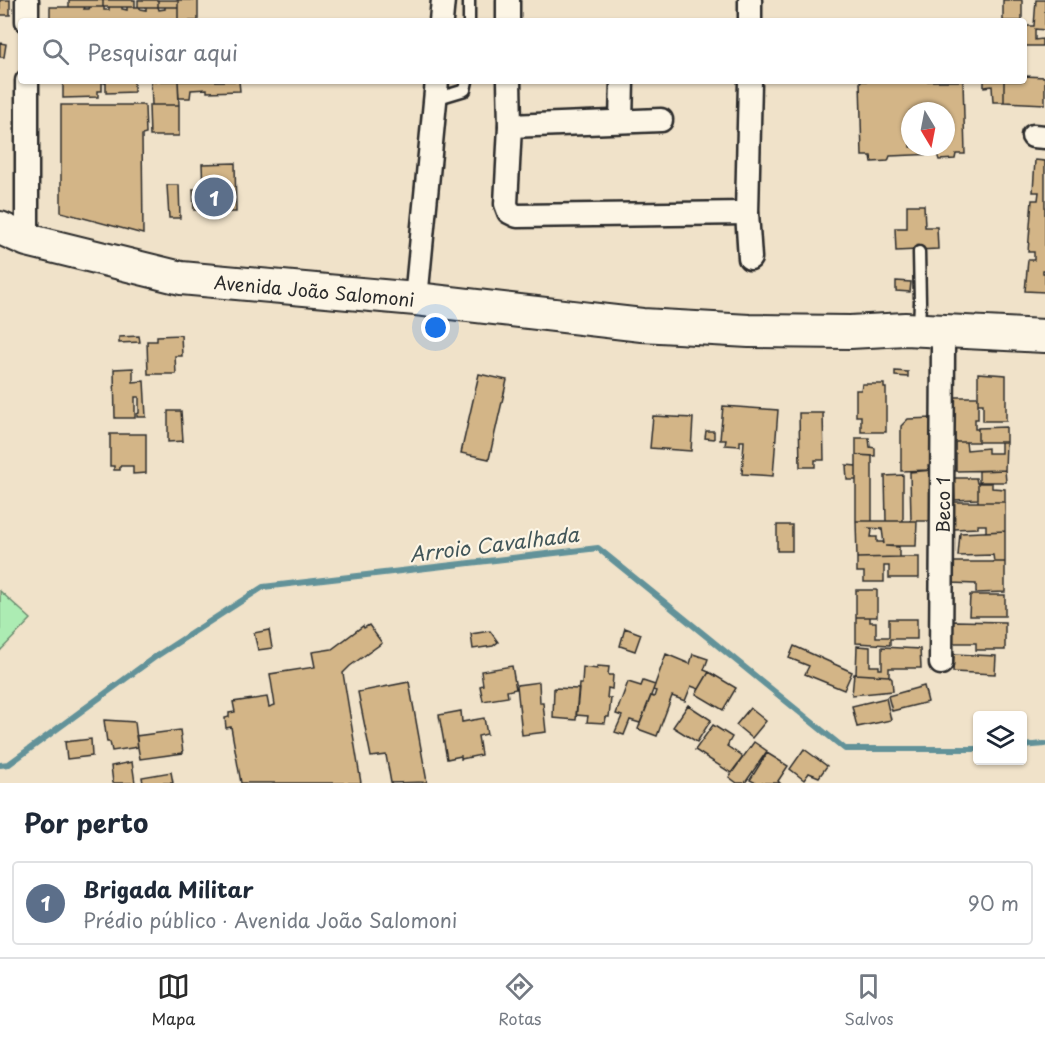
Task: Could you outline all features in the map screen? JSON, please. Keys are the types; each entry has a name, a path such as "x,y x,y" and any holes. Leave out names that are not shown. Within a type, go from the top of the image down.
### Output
{"main road":[{"name":"Avenida João Salomoni","path":"14,234 181,278 416,299 642,325 931,338 1045,336"},
{"name":"Avenida João Salomoni","path":"931,338 1045,356"}],"street":[{"path":"27,0 27,18"},
{"path":"441,18 443,0"},
{"path":"508,0 508,18"},
{"path":"750,0 750,18"},
{"path":"14,234 27,84"},
{"path":"509,84 510,126 506,204 509,212 517,216 747,213"},
{"path":"621,121 622,84"},
{"path":"750,84 747,213 750,258"},
{"path":"416,299 436,90"},
{"path":"510,126 661,120"},
{"name":"Beco 1","path":"931,338 941,663"}],"lane":[{"path":"469,0 469,18"},
{"path":"436,90 465,90 466,84"},
{"path":"919,252 920,302 931,338"}],"green space":[{"path":"0,591 31,619 0,651"}],"building":[{"path":"0,0 10,0 10,15 0,15"},
{"path":"69,0 103,0 103,7 69,7"},
{"path":"103,0 135,0 135,7 103,7"},
{"path":"138,0 158,0 158,7 138,7"},
{"path":"158,0 178,0 178,7 158,7"},
{"path":"178,0 198,0 198,18 178,18"},
{"path":"1003,0 1022,0 1022,18 1003,18"},
{"path":"1036,0 1045,0 1045,30 1035,29 1035,40 1042,39 1042,46 1027,46 1027,26 1034,26"},
{"path":"50,7 89,9 90,7 104,7 104,10 109,10 109,7 122,7 127,10 127,7 140,7 146,10 146,7 158,7 159,10 165,7 178,7 178,18 50,18"},
{"path":"0,43 6,44 4,57 0,57"},
{"path":"1027,76 1045,77 1045,104 1004,102 1004,84 1027,84"},
{"path":"63,84 102,84 102,91 98,91 98,97 63,98"},
{"path":"106,84 134,84 134,92 106,93"},
{"path":"151,84 178,84 179,105 152,105"},
{"path":"178,84 239,84 240,91 191,90 190,98 179,98"},
{"path":"860,84 963,84 965,154 956,154 955,159 939,160 938,156 955,156 955,102 901,102 901,156 890,156 888,161 872,162 871,156 862,156"},
{"path":"984,84 1004,84 1004,102 993,102 992,86 984,87"},
{"path":"61,105 143,105 145,107 146,134 142,135 143,234 61,212"},
{"path":"149,105 179,105 179,136 150,136"},
{"path":"1035,160 1045,161 1045,270 1043,273 1045,273 1045,292 1025,291 1028,260 1034,260 1034,252 1028,252 1032,200 1038,200 1039,192 1033,192"},
{"path":"235,163 236,212 219,212 219,209 194,210 193,189 203,189 202,164"},
{"path":"167,185 179,185 180,218 169,218"},
{"path":"907,205 924,205 925,227 937,227 938,249 896,251 895,228 907,228"},
{"path":"896,281 911,282 910,292 896,291"},
{"path":"181,335 182,356 175,356 176,374 148,374 147,341 157,341 157,336"},
{"path":"139,336 140,342 119,343 119,337"},
{"path":"133,368 133,382 144,381 146,417 137,417 139,397 135,397 135,418 115,418 114,369"},
{"path":"895,371 908,372 908,377 895,376"},
{"path":"978,373 1006,375 1006,421 983,421 983,404 978,404"},
{"path":"479,374 507,380 489,459 461,453"},
{"path":"862,384 884,384 886,388 886,432 861,432 861,416 856,416 856,390 861,390"},
{"path":"953,397 978,397 978,419 975,419 975,429 978,429 978,442 950,442"},
{"path":"723,406 778,410 773,476 742,474 744,441 740,441 740,446 725,445 726,440 720,440"},
{"path":"168,411 181,411 183,441 168,442"},
{"path":"799,413 823,413 824,460 815,460 815,467 800,467"},
{"path":"653,416 693,418 691,451 650,448"},
{"path":"933,418 929,470 901,471 901,426 908,419"},
{"path":"1006,427 1006,442 978,442 978,428"},
{"path":"706,431 714,431 714,439 705,438"},
{"path":"110,434 146,434 146,473 133,474 133,466 120,466 120,470 114,470 114,466 110,466"},
{"path":"856,438 869,438 870,447 875,448 875,456 856,455"},
{"path":"951,442 966,442 967,450 988,448 988,453 1001,453 1001,442 1006,442 1005,470 956,471 956,454 951,454"},
{"path":"856,455 872,456 872,521 856,521"},
{"path":"846,465 856,466 856,480 847,480"},
{"path":"933,470 932,521 911,521 910,472"},
{"path":"1005,470 1006,482 979,482 979,471"},
{"path":"903,475 903,521 886,521 885,476"},
{"path":"954,478 976,478 978,499 955,500"},
{"path":"978,483 992,483 992,488 1005,489 1005,502 978,502"},
{"path":"954,502 1005,502 1005,531 986,532 986,525 978,525 978,528 954,529"},
{"path":"856,521 917,521 916,546 885,546 899,547 899,557 857,558","holes":["869,528 882,529 884,544 877,542 877,537 871,537 872,530"]},
{"path":"777,525 792,525 792,551 777,551"},
{"path":"1005,531 1005,562 994,562 993,555 958,556 960,533"},
{"path":"919,557 919,578 889,578 889,566 884,566 884,582 864,582 864,572 857,572 857,558"},
{"path":"951,562 1005,562 1005,592 976,593 976,584 951,583"},
{"path":"856,590 877,590 877,617 856,617"},
{"path":"970,595 1005,595 1005,616 969,616"},
{"path":"856,617 870,617 870,622 876,622 876,637 889,637 889,619 917,619 917,639 890,639 890,645 856,643"},
{"path":"953,621 1005,622 1005,650 976,650 976,643 953,643"},
{"path":"369,625 382,643 343,673 361,783 241,783 231,727 226,728 225,718 229,717 229,713 235,712 233,702 267,697 269,707 275,705 270,674 315,667 312,652 332,649 363,626 364,628"},
{"path":"625,628 641,634 635,651 620,646"},
{"path":"269,630 272,648 258,650 254,633"},
{"path":"490,631 498,642 493,646 473,649 471,634"},
{"path":"794,646 852,672 844,690 805,674 809,666 789,658"},
{"path":"857,646 870,647 870,666 879,666 879,669 882,669 882,647 920,649 921,668 889,668 889,676 856,674"},
{"path":"666,654 690,664 693,654 708,659 704,670 709,672 699,689 691,686 685,701 672,696 657,736 638,729 651,696 654,697 656,691 653,690"},
{"path":"954,654 996,656 995,674 953,672"},
{"path":"512,666 516,689 507,691 508,697 483,701 480,686 483,685 481,671"},
{"path":"597,666 609,667 608,675 613,675 612,689 608,688 607,698 611,698 609,717 606,717 605,723 587,722 588,716 576,715 583,667 597,669"},
{"path":"709,672 736,688 723,710 696,694"},
{"path":"854,674 889,676 892,679 893,691 852,695"},
{"path":"643,681 655,685 640,723 630,720 624,735 615,732 622,716 616,714 628,682 641,686"},
{"path":"409,682 427,782 391,783 386,755 371,757 358,692"},
{"path":"539,682 540,703 543,703 546,732 522,735 517,685"},
{"path":"924,686 928,702 892,711 888,696"},
{"path":"554,688 579,689 576,720 553,718"},
{"path":"886,698 891,720 857,727 852,706"},
{"path":"688,705 711,720 697,742 673,727"},
{"path":"750,708 766,721 752,738 736,725"},
{"path":"461,711 462,722 484,718 487,734 478,736 481,755 447,759 439,715"},
{"path":"104,720 135,722 138,747 112,751 110,742 107,742"},
{"path":"713,725 732,737 727,746 743,757 731,773 695,750"},
{"path":"180,730 183,753 140,759 136,736"},
{"path":"91,739 92,756 67,759 65,742"},
{"path":"754,742 767,751 745,783 737,783 729,777"},
{"path":"804,749 827,766 819,777 809,773 804,780 790,769"},
{"path":"767,753 788,766 778,781 780,783 756,783 750,780"},
{"path":"132,762 135,783 113,783 111,766"},
{"path":"171,772 173,783 143,783 142,777"}],"waterway":[{"name":"Arroio Cavalhada","path":"0,765 9,764 155,657 263,587 598,548 845,749 973,749"},
{"name":"Arroio Cavalhada","path":"1027,746 1045,744"}],"place":[{"name":"Brigada Militar","path":"214,197"}]}
